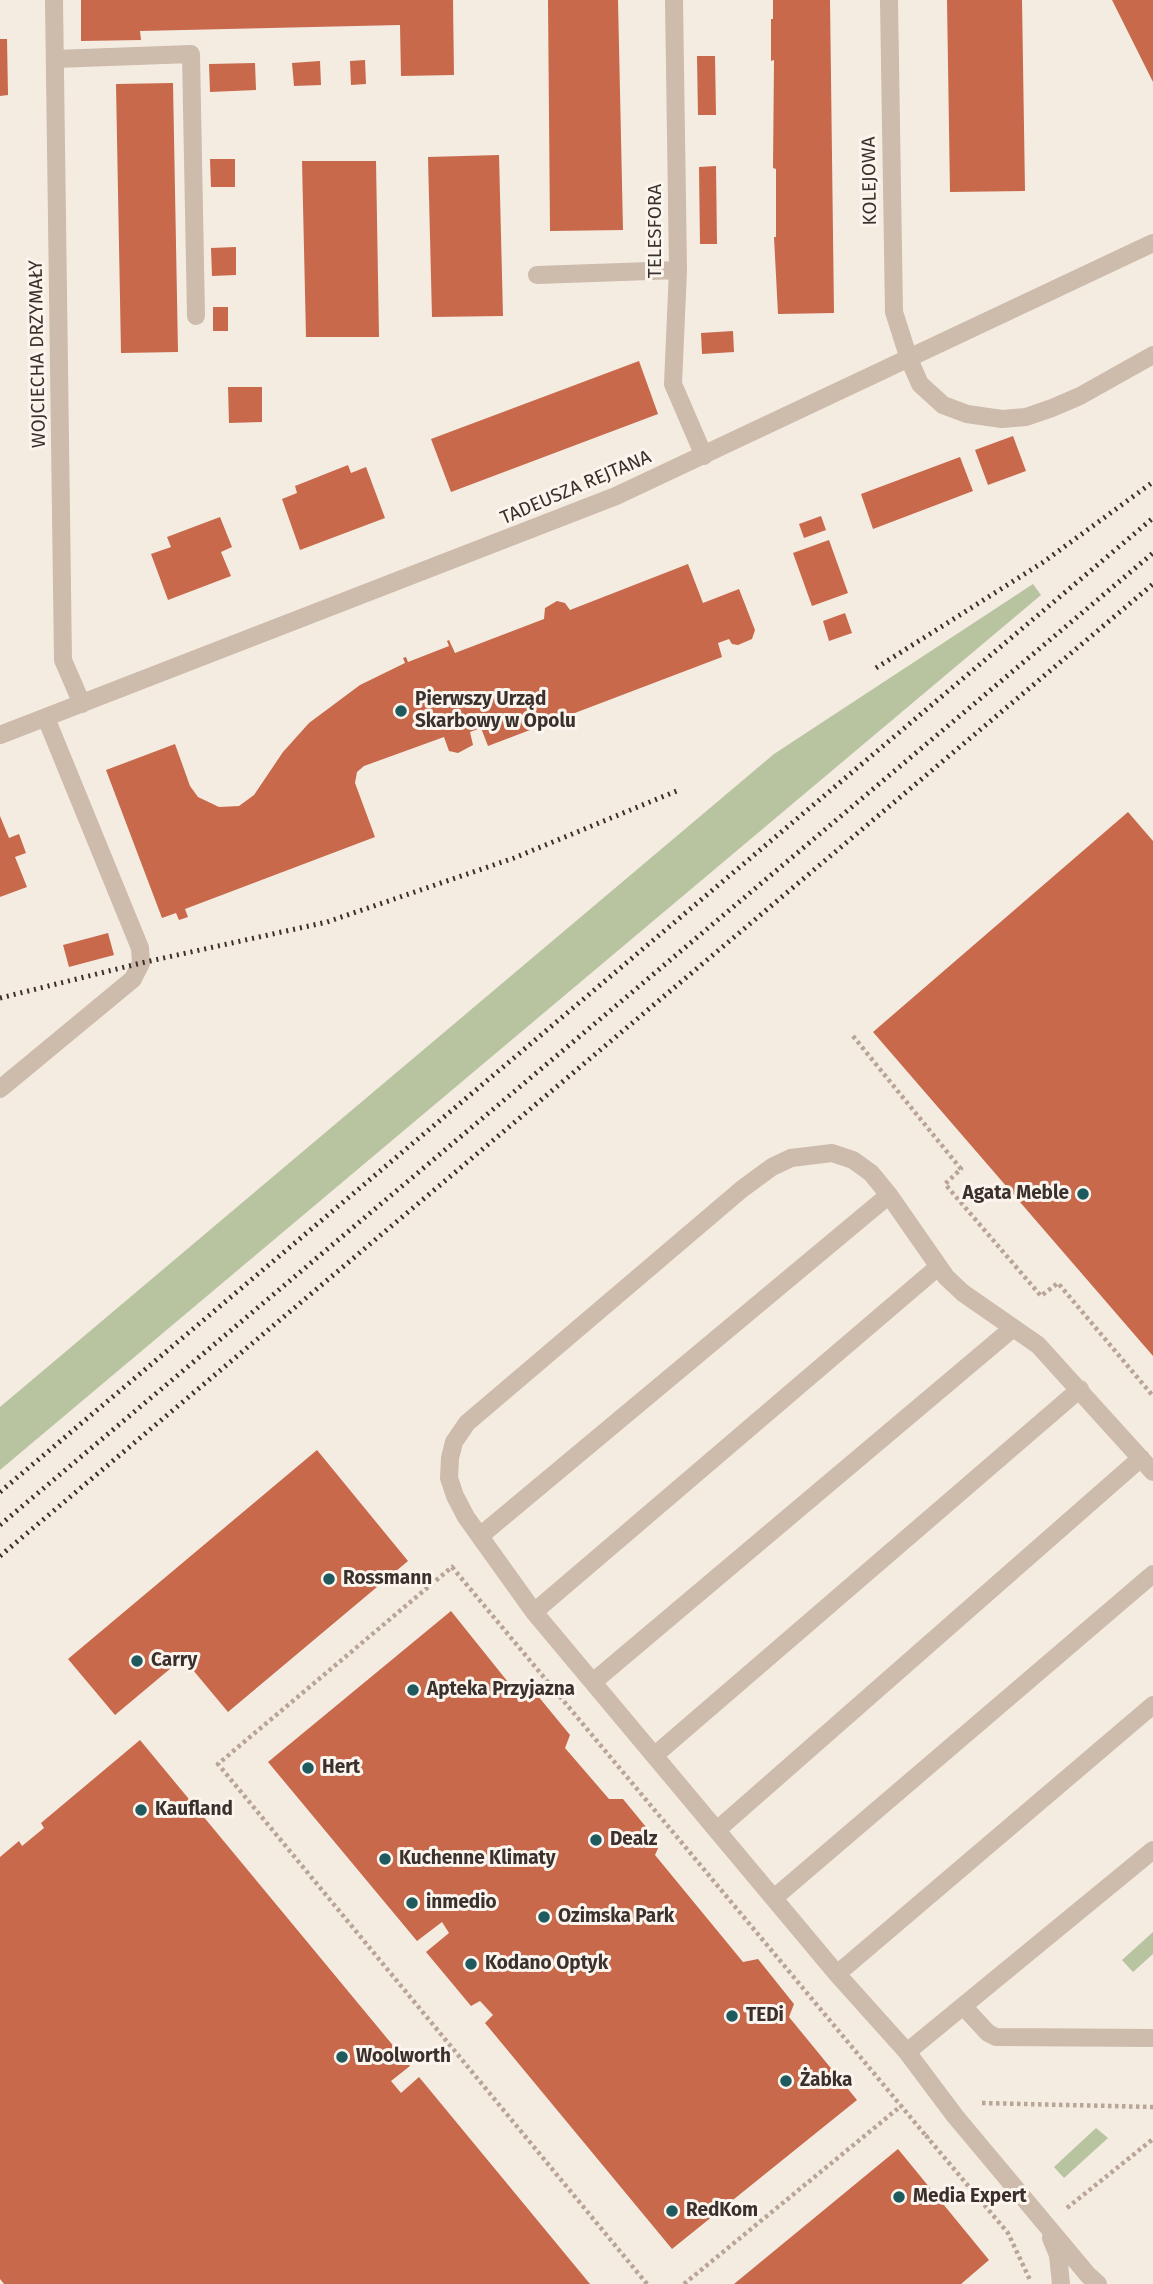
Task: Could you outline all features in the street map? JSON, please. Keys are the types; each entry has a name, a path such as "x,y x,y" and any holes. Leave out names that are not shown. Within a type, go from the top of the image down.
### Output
{"street":[{"name":"WOJCIECHA DRZYMAŁY","path":"54,0 63,660 82,704"},
{"name":"TELESFORA","path":"674,0 678,270 673,384 704,456"},
{"name":"KOLEJOWA","path":"888,0 894,312 920,384 943,405 967,414 1002,419 1026,417 1080,396 1153,355"},
{"path":"55,59 191,54 196,316"},
{"name":"TADEUSZA REJTANA","path":"0,735 555,521 704,456 1153,243"},
{"path":"537,275 678,270"},
{"path":"0,1089 133,979 141,963 140,948 46,718"},
{"path":"716,1830 1147,1465 1038,1345 963,1293 938,1267 871,1173 853,1160 832,1153 791,1158 772,1167 467,1423 454,1442 449,1478 454,1496 534,1612 655,1755 716,1830 837,1974 907,2052 941,2099 1098,2284"},
{"path":"480,1536 889,1195"},
{"path":"534,1612 938,1267"},
{"path":"593,1682 1013,1328"},
{"path":"655,1755 1080,1389"},
{"path":"774,1898 1153,1574"},
{"path":"837,1974 1153,1705"},
{"path":"907,2052 1153,1850"},
{"path":"963,2006 988,2033 996,2037 1153,2038"},
{"path":"1046,2225 1058,2255 1061,2284"}],"path":[{"path":"853,1036 961,1169 945,1184 1041,1296 1058,1283 1153,1396"},
{"path":"647,2284 218,1764 452,1567 927,2137"},
{"path":"971,2103 1153,2106"},
{"path":"684,2284 901,2106"},
{"path":"1046,2225 1153,2138"}],"green space":[{"path":"1033,584 1041,595 0,1470 0,1407 774,754"},
{"path":"1153,1932 1153,1954 1133,1972 1122,1960"},
{"path":"1096,2128 1108,2138 1064,2178 1054,2167"}],"building":[{"path":"81,0 453,0 454,75 401,76 400,25 140,31 141,40 81,41"},
{"path":"548,0 618,0 623,230 550,231"},
{"path":"773,0 830,0 834,313 778,314 774,237 774,60 771,61"},
{"path":"947,0 1022,0 1025,191 950,192"},
{"path":"1112,0 1153,0 1153,82"},
{"path":"0,39 7,39 8,95 0,96"},
{"path":"697,56 715,56 716,115 698,115"},
{"path":"365,60 366,84 351,85 350,61"},
{"path":"320,61 321,85 294,86 292,63"},
{"path":"255,63 256,90 210,92 209,64"},
{"path":"173,83 178,352 121,353 116,84"},
{"path":"499,155 503,316 432,317 428,157"},
{"path":"210,159 235,159 235,187 211,187"},
{"path":"302,161 376,161 379,337 306,337"},
{"path":"716,166 717,244 700,244 699,167"},
{"path":"236,247 236,275 212,276 211,248"},
{"path":"213,307 228,307 228,331 213,331"},
{"path":"733,331 734,352 702,354 701,333"},
{"path":"639,361 658,414 451,492 431,439"},
{"path":"228,387 262,387 262,422 229,423"},
{"path":"1013,436 1026,471 988,485 975,450"},
{"path":"960,457 973,491 873,529 861,494"},
{"path":"348,465 351,473 366,467 385,518 300,550 282,499 297,493 295,486"},
{"path":"821,516 826,530 804,538 799,524"},
{"path":"220,517 232,547 221,552 231,576 168,600 151,554 171,547 167,537"},
{"path":"829,540 848,593 812,606 793,553"},
{"path":"688,564 703,603 739,589 755,630 752,639 738,645 732,644 729,639 718,643 722,657 488,746 481,728 470,732 473,745 458,753 449,751 444,737 364,766 357,772 355,783 375,837 185,909 188,917 179,920 176,913 162,918 106,770 175,744 190,786 198,797 219,807 239,806 254,795 283,752 309,723 360,685 405,663 403,658 406,657 408,662 449,646 449,640 455,653 544,619 545,608 557,601 565,603 570,610"},
{"path":"845,613 852,633 829,641 823,621"},
{"name":"Agata Meble","path":"1128,812 1153,841 1153,1356 873,1032"},
{"path":"0,816 9,838 19,834 26,853 15,857 27,887 0,897"},
{"path":"108,933 114,955 69,967 63,945"},
{"path":"317,1450 408,1561 228,1712 183,1658 115,1715 68,1659"},
{"path":"451,1611 516,1692 533,1690 570,1735 565,1748 609,1799 623,1799 660,1844 655,1855 743,1962 758,1959 794,2004 789,2017 857,2100 672,2249 485,2023 493,2015 480,2001 471,2006 426,1952 449,1933 442,1922 417,1941 268,1762"},
{"path":"140,1740 410,2066 391,2081 401,2093 419,2077 590,2284 4,2284 0,2279 0,1857 19,1841 22,1846 44,1828 41,1823"},
{"path":"898,2149 989,2260 961,2284 734,2284"}],"railway":[{"path":"876,668 1042,563 1153,482"},
{"path":"0,1492 1153,518"},
{"path":"0,1525 1153,553"},
{"path":"0,1556 1153,584"},
{"path":"0,998 141,963 327,922 514,858 679,790"}],"place":[{"name":"Pierwszy Urząd Skarbowy w Opolu","path":"401,711"},
{"name":"Agata Meble","path":"1083,1194"},
{"name":"Rossmann","path":"329,1579"},
{"name":"Carry","path":"137,1661"},
{"name":"Apteka Przyjazna","path":"413,1690"},
{"name":"Hert","path":"308,1768"},
{"name":"Kaufland","path":"141,1810"},
{"name":"Dealz","path":"596,1840"},
{"name":"Kuchenne Klimaty","path":"385,1859"},
{"name":"inmedio","path":"412,1903"},
{"name":"Ozimska Park","path":"544,1917"},
{"name":"Kodano Optyk","path":"471,1964"},
{"name":"TEDi","path":"732,2016"},
{"name":"Woolworth","path":"342,2057"},
{"name":"Żabka","path":"786,2081"},
{"name":"Media Expert","path":"899,2197"},
{"name":"RedKom","path":"672,2211"}]}
